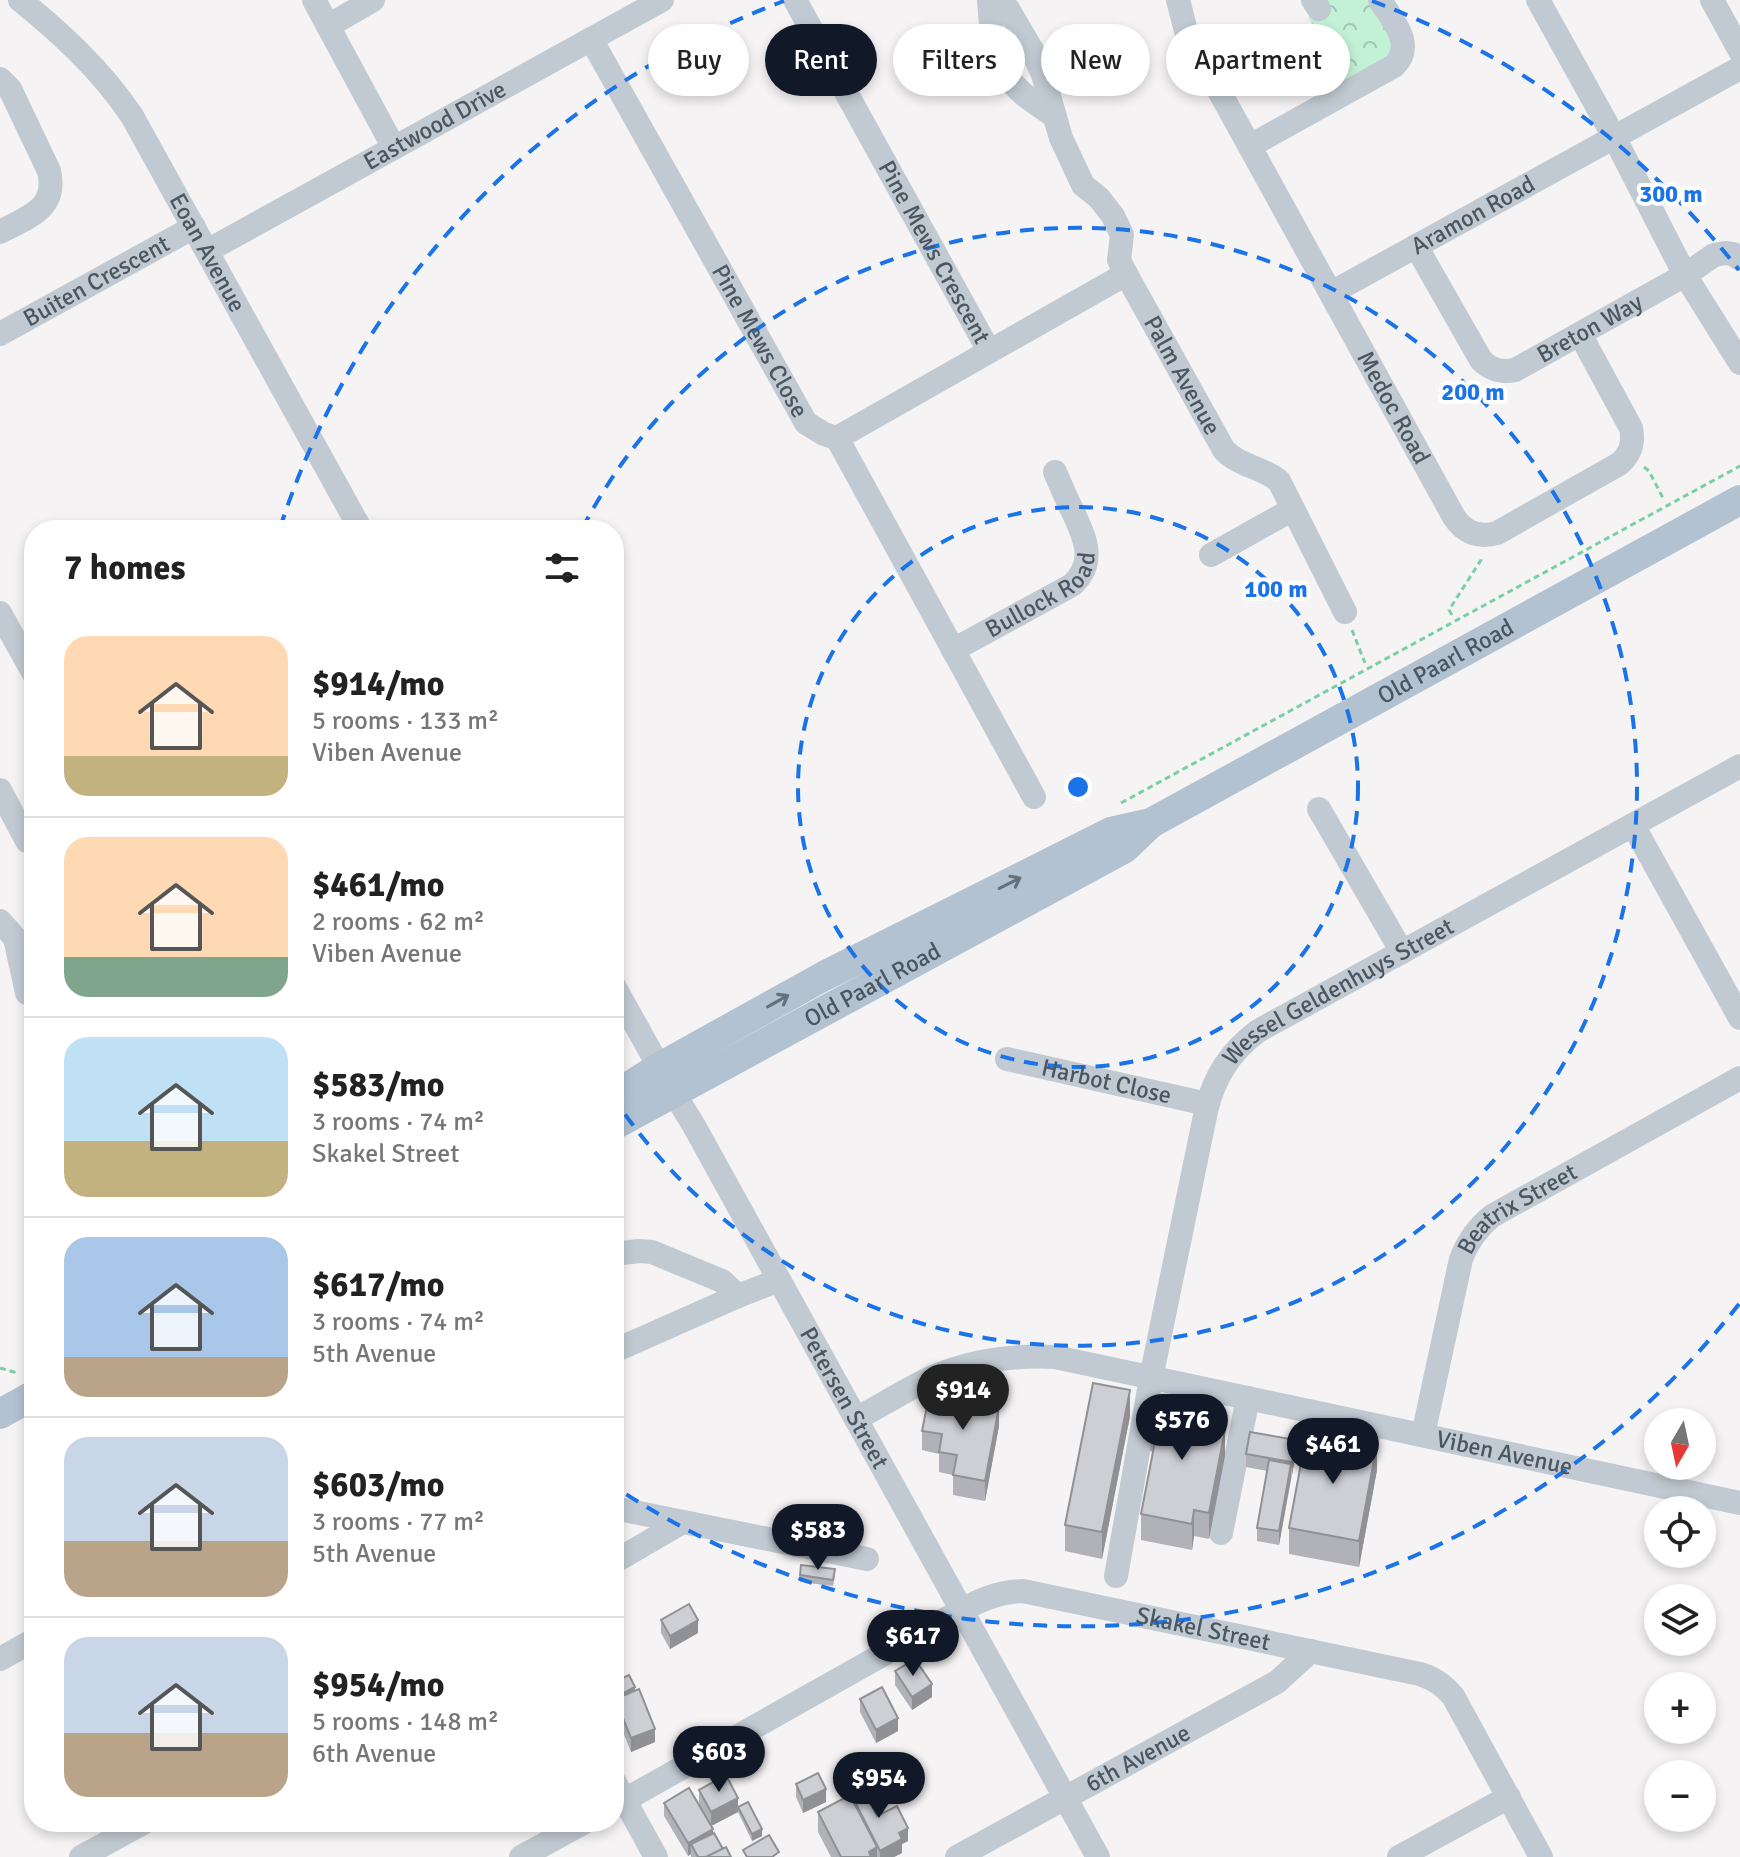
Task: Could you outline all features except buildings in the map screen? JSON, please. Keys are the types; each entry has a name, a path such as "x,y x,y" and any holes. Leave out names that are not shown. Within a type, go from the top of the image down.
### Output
{"main road":[{"name":"Old Paarl Road","path":"666,1080 824,976 1111,832 1151,823 1740,500"},
{"path":"624,1093 666,1080"},
{"path":"624,1116 666,1080"},
{"path":"0,1414 24,1387"}],"street":[{"name":"Eoan Avenue","path":"20,0 75,47 132,116 355,520"},
{"path":"314,0 394,148"},
{"path":"328,26 373,0"},
{"name":"Eastwood Drive","path":"207,251 662,0"},
{"name":"Pine Mews Crescent","path":"795,0 989,351 837,438"},
{"name":"Palm Avenue","path":"991,24 991,0 1008,9 1032,50 1043,75 1061,138 1083,185 1099,198 1113,216 1122,235 1119,260 1224,450 1236,460 1276,479 1345,612"},
{"name":"Medoc Road","path":"1178,0 1186,31 1458,523 1469,532 1482,536"},
{"path":"1250,146 1399,61 1403,55 1403,39 1380,0"},
{"path":"1538,0 1614,137 1685,275 1740,363"},
{"path":"1712,0 1740,51"},
{"name":"Pine Mews Close","path":"591,39 806,423 837,438"},
{"path":"1025,55 1032,50"},
{"name":"Aramon Road","path":"1331,293 1740,68"},
{"path":"0,79 10,89 51,179 49,196 40,211 0,232"},
{"name":"Palm Avenue","path":"1025,94 1055,117"},
{"name":"Buiten Crescent","path":"0,334 194,227"},
{"name":"Breton Way","path":"1416,246 1481,360 1492,369 1507,372 1685,275 1714,255 1733,254 1740,259"},
{"path":"989,351 1126,274"},
{"path":"1482,536 1497,533 1619,464 1633,444 1631,428 1580,334"},
{"path":"837,438 1034,797"},
{"name":"Bullock Road","path":"953,650 1072,585 1084,572 1087,553 1084,536 1055,472"},
{"path":"1211,555 1293,509"},
{"path":"0,613 24,656"},
{"name":"Wessel Geldenhuys Street","path":"1116,1576 1151,1378 1207,1104 1214,1082 1231,1055 1251,1036 1740,766"},
{"path":"0,790 24,829"},
{"path":"1319,809 1402,952"},
{"path":"1633,825 1740,1018"},
{"path":"0,840 24,839"},
{"path":"0,921 15,938 24,979"},
{"path":"624,1004 666,1080"},
{"name":"Harbot Close","path":"1007,1059 1207,1104"},
{"name":"Beatrix Street","path":"1423,1435 1461,1259 1476,1230 1492,1216 1740,1078"},
{"name":"Petersen Street","path":"666,1080 1098,1857"},
{"path":"624,1253 652,1252 722,1281 738,1296"},
{"path":"624,1347 779,1280"},
{"name":"Viben Avenue","path":"856,1419 957,1368 1007,1357 1055,1357 1740,1503"},
{"path":"1221,1533 1248,1398"},
{"path":"624,1510 867,1559"},
{"path":"624,1556 681,1523"},
{"name":"Skakel Street","path":"624,1793 962,1610 995,1594 1023,1591 1433,1678 1453,1696 1509,1797"},
{"path":"0,1659 24,1646"},
{"name":"6th Avenue","path":"957,1857 1277,1682 1311,1651"},
{"path":"1399,1857 1509,1797 1541,1857"},
{"path":"624,1806 656,1857"},
{"path":"81,1857 127,1832"},
{"path":"521,1857 567,1832"}],"path":[{"path":"1627,456 1649,471 1664,500"},
{"path":"1121,804 1740,466"},
{"path":"1452,615 1449,610 1481,560 1482,536"},
{"path":"1345,612 1365,663"},
{"path":"0,1368 14,1372 24,1385"}],"green space":[{"path":"1320,0 1373,0 1396,52 1350,83 1350,24 1312,24 1308,17 1324,8"}]}
